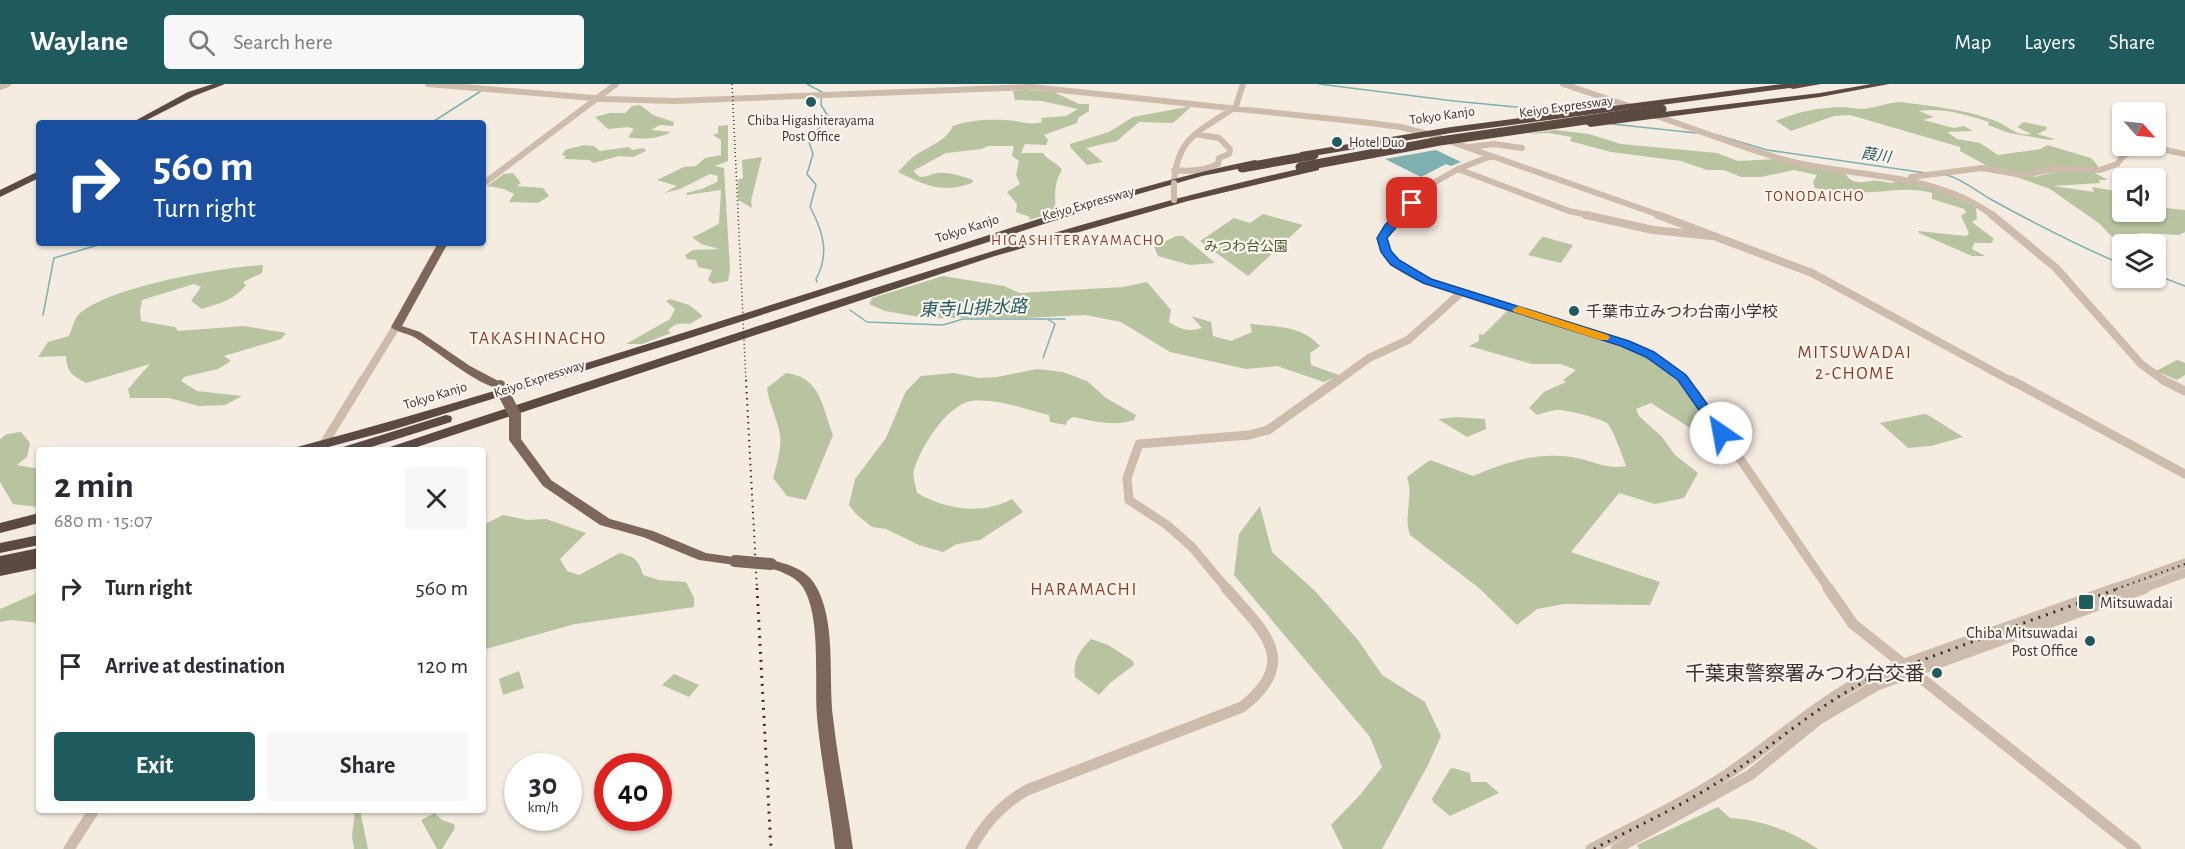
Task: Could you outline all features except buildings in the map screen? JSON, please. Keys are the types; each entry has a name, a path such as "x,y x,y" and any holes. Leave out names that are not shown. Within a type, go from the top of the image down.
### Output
{"highway":[{"path":"141,120 191,94 221,84"},
{"name":"Tokyo Kanjo","path":"322,447 653,346 1174,178 1364,144 1408,133 1427,133 1551,118 1800,84"},
{"name":"Keiyo Expressway","path":"1658,110 1817,84"},
{"name":"Keiyo Expressway","path":"357,447 1035,231 1163,195 1298,166 1440,141 1842,84"},
{"path":"1748,97 1863,84"},
{"name":"Tokyo Kanjo","path":"404,447 969,261 1174,200 1315,168 1455,143 1658,110 1820,95 1885,84"},
{"path":"1035,231 1158,191 1242,168 1407,138 1551,118"},
{"path":"1158,191 1330,154 1364,144"},
{"name":"Keiyo Expressway","path":"376,447 1038,234 1298,166"},
{"path":"0,194 36,176"},
{"path":"384,447 461,420"},
{"path":"0,530 36,512"},
{"path":"0,530 36,520"},
{"path":"0,530 36,526"},
{"path":"0,530 36,533"},
{"path":"0,548 36,541"},
{"path":"0,555 36,548"},
{"path":"0,563 36,554"},
{"path":"0,563 36,558"},
{"path":"0,570 36,564"}],"main road":[{"path":"441,246 396,327 416,334 466,368 500,386 515,415 514,440 527,454 541,476 586,511 605,522 648,534 694,554 784,567 803,578 810,588 815,602 821,643 825,716 844,849"}],"street":[{"path":"0,87 8,84"},
{"path":"428,84 675,102 1025,86 1234,108 1408,133"},
{"path":"486,182 616,84"},
{"path":"1174,200 1174,178 1179,154 1195,134 1212,120 1234,108 1243,84"},
{"path":"1563,84 1632,107 1658,110 1702,132 1791,162 1902,178 1947,190 1985,208 2056,268 2141,364 2157,377 2185,391"},
{"path":"1427,133 1770,255 1836,285 2185,474"},
{"path":"1174,178 1214,166 1218,164 1219,158 1229,154 1230,149 1221,139 1195,134"},
{"path":"1467,147 1494,144 1522,148"},
{"path":"1902,178 1982,168 2022,175 2060,168 2100,170 2116,164 2123,153 2136,148 2185,154"},
{"path":"1491,156 1458,169 1430,184 1389,227 1382,238 1388,256 1403,268 1427,281 1631,346 1661,361 1682,378 1695,393 1853,624 2136,849"},
{"path":"1458,169 1580,214 1681,234 1718,236"},
{"path":"971,849 986,824 1016,796 1079,769 1242,707 1266,684 1273,657 1266,635 1192,547 1167,525 1129,500 1126,494 1127,475 1139,444 1249,435 1268,430 1369,358 1408,340 1462,292"},
{"path":"322,447 396,327"},
{"path":"1591,849 1720,779 1836,694 1902,663 2185,563"},
{"path":"1616,849 1750,775 1819,719 1847,700 1877,685 2185,573"},
{"path":"69,849 92,813"}],"green space":[{"path":"1013,91 1054,92 1079,104 1089,104 1089,111 1078,118 1077,123 1044,135 1048,140 1046,145 1025,144 1021,153 1043,153 1062,170 1056,185 1055,210 1052,213 1029,220 1030,217 1016,212 1017,204 1007,192 1020,184 1016,175 1019,161 1012,156 1014,146 988,146 982,149 946,153 913,171 920,177 943,173 973,180 972,183 961,186 942,188 917,181 898,172 917,154 945,137 953,126 985,120 1037,123 1042,122 1041,118 1066,116 1078,109 1042,101 1015,100"},
{"path":"1900,102 1970,113 1998,122 2020,134 2031,134 2017,127 2024,122 2047,127 2046,130 2037,134 2055,139 2009,133 1988,125 1989,122 1954,112 1919,111 1934,117 1923,120 1954,128 1964,126 1973,131 1947,132 1957,139 1980,143 1998,155 2041,149 2047,145 2091,158 2098,169 2072,170 2091,171 2108,180 2099,180 2100,183 2053,186 2094,192 2092,187 2112,190 2112,222 2166,222 2166,208 2185,210 2185,232 2179,235 2112,234 2112,237 2100,224 2050,189 1989,167 1960,151 1960,147 1850,115 1834,116 1791,131 1776,121 1815,109 1840,107 1864,109","holes":["2062,171 2034,177 2036,172"]},
{"path":"640,105 653,115 674,122 673,126 660,125 651,130 671,132 650,138 628,137 634,129 628,127 608,129 595,117 610,113 625,113 632,106"},
{"path":"1192,106 1173,123 1139,122 1117,141 1086,148 1103,162 1087,165 1070,147 1070,144 1109,132 1133,117"},
{"path":"728,125 728,161 715,166 724,168 730,269 728,281 713,284 708,280 712,270 698,267 696,260 687,259 685,255 693,250 719,249 701,244 692,237 719,224 721,190 687,195 686,193 717,182 718,176 710,174 680,189 664,193 677,186 657,180 684,167 696,166 705,158 721,155 721,140 713,135 718,133 718,126"},
{"path":"1555,130 1589,134 1621,144 1717,153 1738,161 1777,159 1844,171 1855,182 1892,183 1897,180 1947,192 1976,208 1977,219 1972,222 1994,239 1991,243 1974,243 1972,249 1985,256 1972,256 1919,233 1918,231 1966,236 1969,233 1961,216 1966,212 1964,209 1932,199 1932,193 1924,191 1866,192 1820,189 1815,188 1813,182 1817,175 1794,170 1761,177 1741,177 1724,170 1707,170 1681,161 1611,152 1570,141 1572,137 1548,133 1527,134"},
{"path":"584,145 594,146 600,151 629,147 632,150 644,148 646,151 633,157 619,156 594,163 589,160 564,159 566,156 562,155 565,150"},
{"path":"762,157 751,201 752,208 738,200 738,180 743,178 742,160"},
{"path":"513,173 521,183 517,186 543,188 549,196 538,203 509,202 514,194 504,189 487,186 504,174"},
{"name":"みつわ台公園","path":"1263,214 1303,225 1248,276 1200,241 1234,218 1250,223"},
{"path":"1176,236 1183,236 1215,263 1190,265 1158,256 1154,247"},
{"path":"1542,237 1573,245 1561,263 1528,255"},
{"path":"263,265 262,273 243,282 246,285 237,294 202,309 191,301 201,287 194,284 142,300 141,321 175,327 178,331 244,326 286,333 281,339 224,356 231,361 218,369 184,377 181,381 197,391 242,396 225,405 199,406 169,398 130,398 128,389 150,364 86,383 71,373 66,356 38,357 48,342 69,336 78,315 92,305 113,296 138,287 194,274"},
{"path":"943,276 1004,286 1020,293 1123,287 1147,282 1171,310 1169,322 1177,327 1185,330 1202,328 1191,316 1211,322 1213,336 1231,341 1252,332 1250,324 1296,331 1313,339 1320,346 1310,353 1311,365 1339,375 1324,382 1277,366 1246,369 1170,352 1121,322 1085,315 1025,318 925,318 885,311 869,304 872,298"},
{"path":"670,299 689,305 703,316 690,324 675,325 668,331 671,333 642,344 626,344 670,319 675,309 666,301"},
{"path":"1508,310 1604,338 1652,359 1671,371 1686,385 1713,432 1695,431 1651,403 1636,409 1639,416 1662,437 1675,455 1698,473 1684,498 1655,504 1619,493 1571,552 1660,582 1650,605 1564,604 1537,609 1517,625 1479,588 1410,535 1407,477 1430,460 1473,476 1497,466 1546,456 1579,458 1612,467 1626,466 1607,423 1590,416 1560,410 1537,415 1529,408 1544,392 1566,382 1563,380 1576,370 1561,364 1532,364 1469,346 1479,341 1479,334 1486,335 1484,334"},
{"path":"2177,360 2185,363 2185,375 2177,380 2156,371"},
{"path":"1037,369 1063,372 1087,381 1106,398 1136,415 1134,420 1111,423 1073,417 1067,421 1066,425 1050,422 1049,415 981,400 962,404 953,410 928,440 917,461 913,475 917,493 952,507 977,509 1012,499 1023,512 980,540 957,544 943,552 919,545 886,529 872,527 849,505 855,479 886,438 906,391 921,376 954,373 979,378 997,377"},
{"path":"786,373 807,380 813,387 823,404 833,435 806,500 787,496 773,478 779,454 780,436 767,388"},
{"path":"1924,414 1963,437 1931,446 1908,448 1880,423"},
{"path":"1457,417 1485,419 1486,429 1467,437 1438,419"},
{"path":"21,432 30,443 27,457 17,465 36,468 36,507 13,504 0,482 0,439 7,434"},
{"path":"1260,506 1272,552 1315,591 1358,640 1382,675 1425,702 1441,736 1428,765 1382,849 1343,849 1331,825 1360,795 1382,767 1370,737 1234,575 1239,534"},
{"path":"503,515 527,520 546,519 586,533 560,559 567,571 579,575 620,553 636,560 643,575 659,580 686,582 694,598 694,607 575,624 486,649 486,524"},
{"path":"36,593 36,623 11,620 0,622 0,609"},
{"path":"1091,639 1108,645 1133,661 1134,665 1110,683 1099,695 1075,677 1078,656"},
{"path":"519,671 524,688 503,695 499,679"},
{"path":"674,674 699,685 689,697 662,685"},
{"path":"1450,769 1470,773 1471,782 1486,782 1499,793 1450,816 1432,799"},
{"path":"1718,807 1730,818 1754,821 1776,828 1818,849 1639,849 1637,845"},
{"path":"355,813 361,813 368,849 354,849 352,836"},
{"path":"435,813 442,820 454,824 455,828 442,849 437,849 421,820"}],"water":[{"path":"1436,150 1461,162 1451,166 1446,164 1421,177 1385,159"}],"waterway":[{"name":"東寺山排水路","path":"807,84 822,92 821,105 828,116 809,142 813,154 807,174 816,185 810,207 821,234 824,252 817,282"},
{"name":"葭川","path":"1319,84 1454,101 1568,112"},
{"path":"436,120 481,91"},
{"name":"葭川","path":"1612,124 1696,133"},
{"name":"葭川","path":"1717,135 1767,150 1926,173"},
{"name":"葭川","path":"1947,175 2056,234 2112,260"},
{"path":"43,315 54,258 95,246"},
{"name":"葭川","path":"2166,279 2185,286"},
{"name":"東寺山排水路","path":"850,310 867,322 943,325 963,319 1065,319"},
{"path":"1043,358 1055,324 1049,320"}],"railway":[{"path":"732,84 746,382"},
{"path":"746,380 757,589"},
{"path":"2116,589 2185,564"},
{"path":"757,588 771,849"},
{"path":"1594,849 1708,789 1831,701 1870,679 2120,588"}],"slow traffic":[{"path":"1518,310 1604,337"}],"place":[{"name":"Chiba Higashiterayama Post Office","path":"811,102"},
{"name":"Hotel Duo","path":"1337,142"},
{"name":"千葉市立みつわ台南小学校","path":"1574,311"},
{"name":"Mitsuwadai","path":"2086,602"},
{"name":"Chiba Mitsuwadai Post Office","path":"2090,641"},
{"name":"千葉東警察署みつわ台交番","path":"1937,673"}],"district":[{"name":"TONODAICHO","path":"1815,196"},
{"name":"HIGASHITERAYAMACHO","path":"1078,240"},
{"name":"TAKASHINACHO","path":"538,338"},
{"name":"MITSUWADAI 2-CHOME","path":"1855,362"},
{"name":"HARAMACHI","path":"1084,589"}],"route":[{"path":"1412,203 1389,227 1382,238 1388,256 1395,262 1427,281 1650,354 1682,378 1695,393 1721,433"}]}
